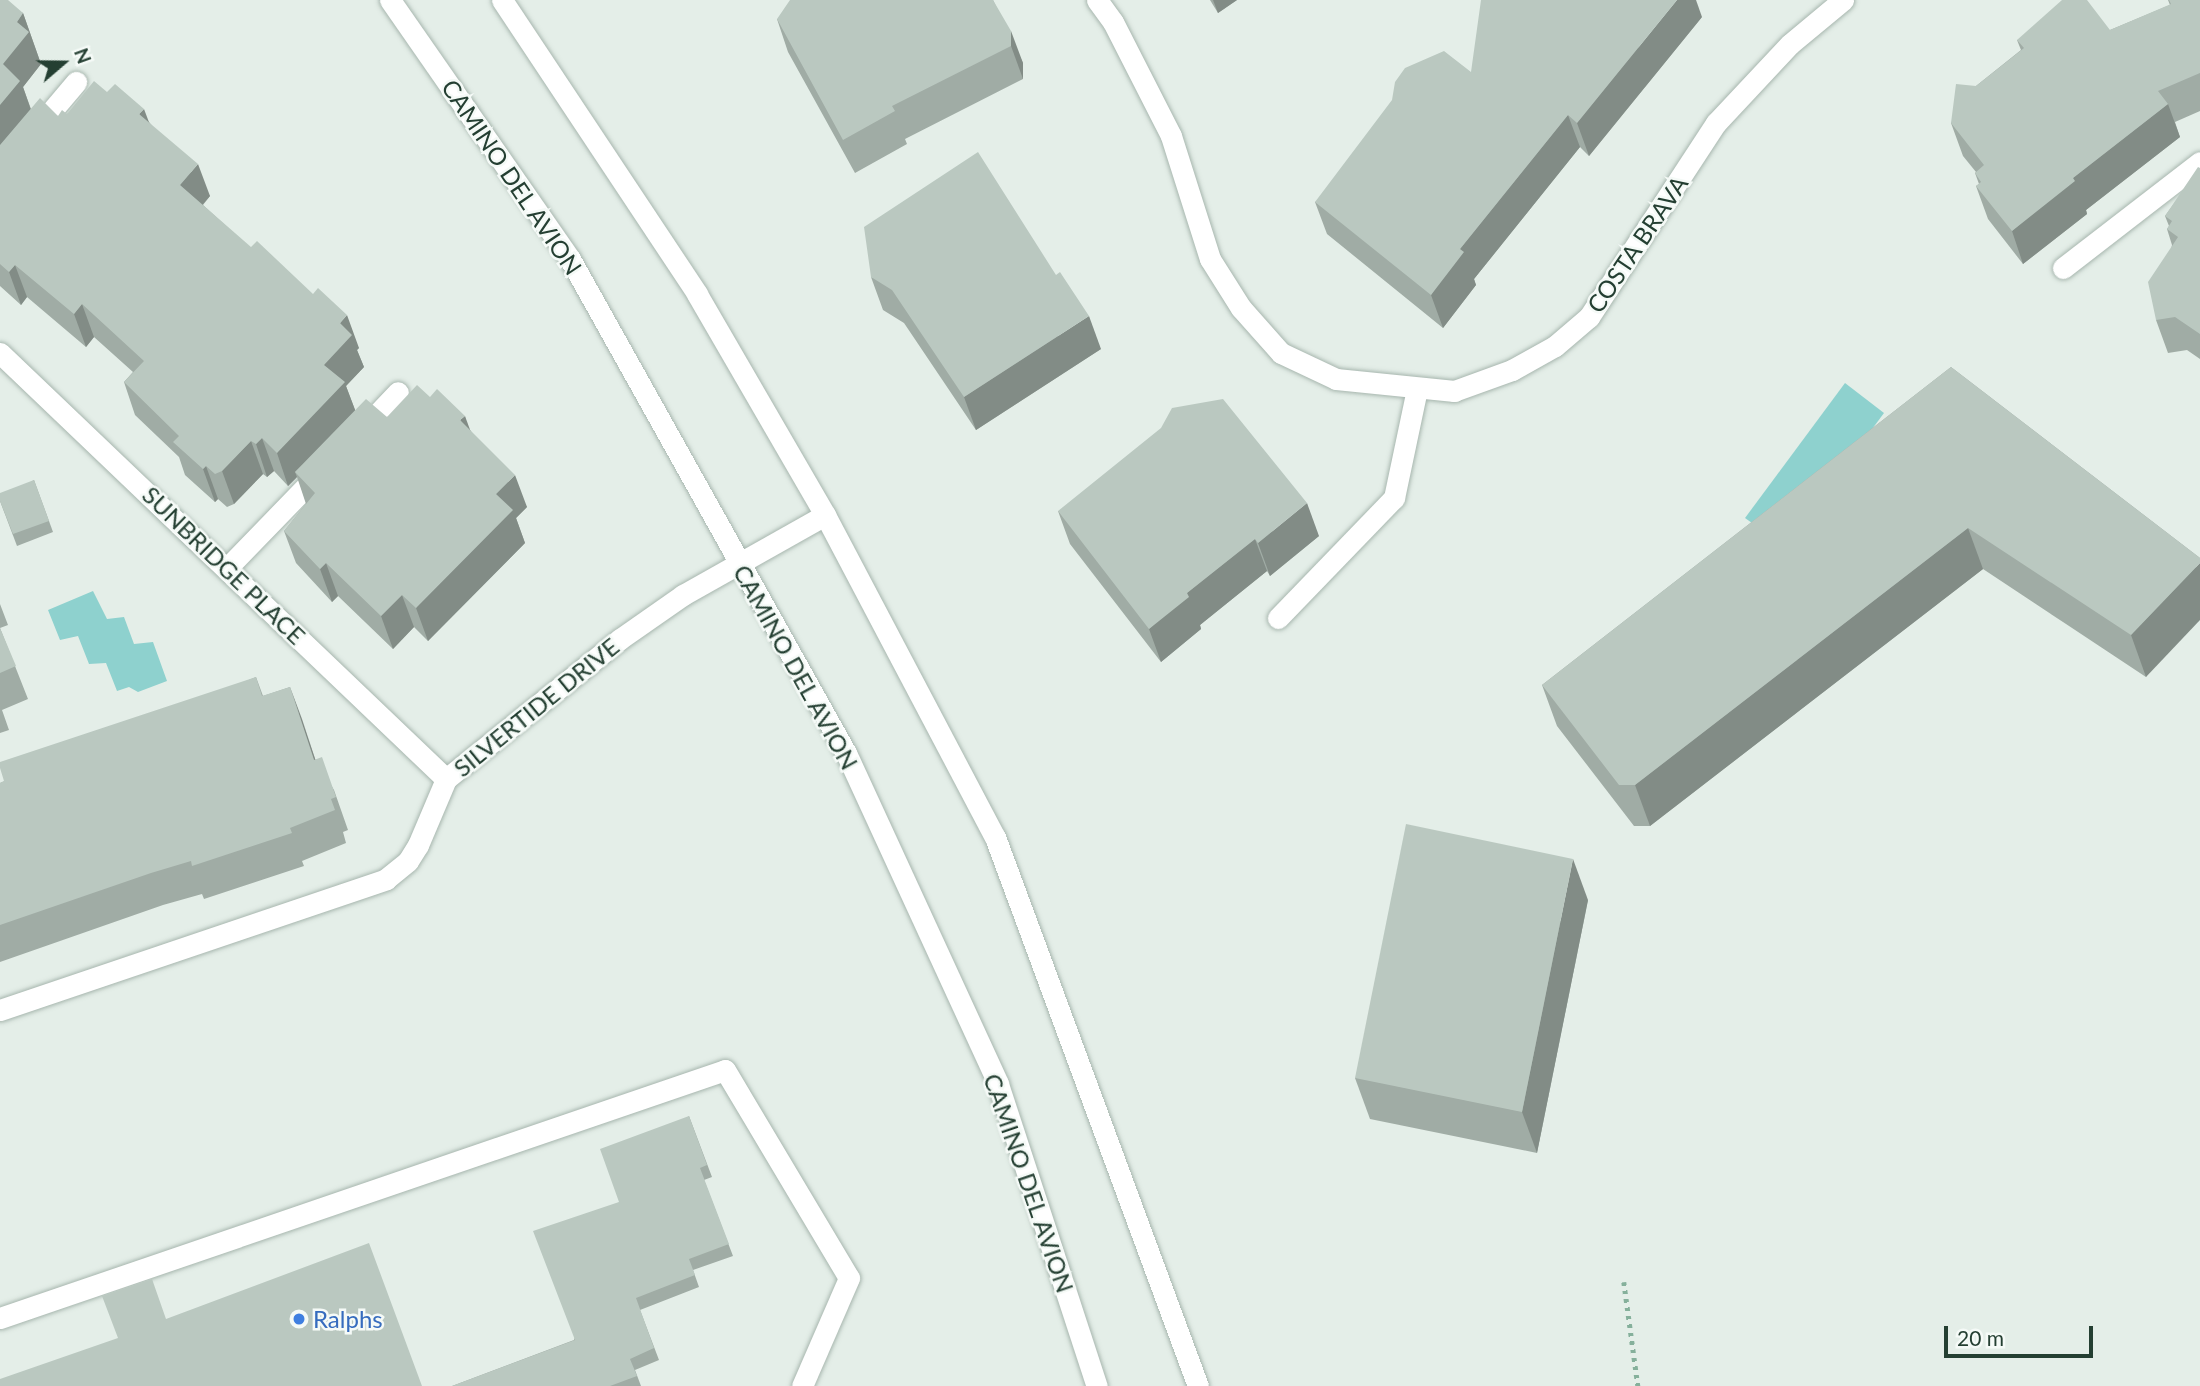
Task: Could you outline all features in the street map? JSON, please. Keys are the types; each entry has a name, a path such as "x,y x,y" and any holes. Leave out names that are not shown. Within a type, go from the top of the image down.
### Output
{"street":[{"name":"CAMINO DEL AVION","path":"390,0 570,259 846,753 998,1084 1097,1386"},
{"path":"502,0 697,294 825,515 995,837 1198,1386"},
{"name":"COSTA BRAVA","path":"1097,0 1113,22 1171,136 1210,259 1241,308 1282,353 1336,379 1454,391 1511,370 1555,346 1590,317 1716,123 1790,44 1843,0"},
{"path":"0,172 76,82"},
{"path":"2063,268 2200,162"},
{"name":"SUNBRIDGE PLACE","path":"0,353 228,567 446,779"},
{"path":"1279,618 1394,499 1417,389"},
{"path":"228,567 398,392"},
{"name":"SILVERTIDE DRIVE","path":"0,1010 386,879 408,861 446,779 599,654 683,596 825,515"},
{"path":"0,1318 724,1070 849,1278 802,1386"}],"path":[{"path":"1624,1282 1638,1386"}],"water":[{"path":"1845,383 1884,413 1817,503 1773,538 1745,518"},
{"path":"93,591 107,619 124,617 134,644 153,642 167,681 138,692 129,687 117,691 106,663 89,664 78,636 60,640 48,610"}],"building":[{"path":"0,0 8,0 23,13 17,22 29,32 3,64 20,81 0,105"},
{"path":"790,0 993,0 1011,31 1011,46 892,106 895,111 843,140 777,19"},
{"path":"1481,0 1677,0 1577,123 1568,115 1460,249 1464,252 1431,295 1315,202 1392,100 1395,82 1405,68 1444,51 1471,72"},
{"path":"2062,0 2087,0 2110,30 2171,4 2169,0 2200,0 2200,73 2158,91 2168,104 2073,178 2075,181 2012,231 1976,186 1981,182 1975,173 1984,165 1951,123 1956,84 1976,86 2024,48 2017,40"},
{"path":"94,81 107,92 115,84 144,109 139,114 198,164 180,185 251,247 257,241 313,294 318,288 347,315 340,323 352,335 324,365 345,382 277,453 262,438 256,444 251,441 222,471 215,474 206,466 203,469 173,442 179,436 124,382 144,361 82,304 74,314 15,265 9,272 0,264 0,145 40,98 58,116 62,110 67,114"},
{"path":"978,152 1056,275 1060,272 1089,316 964,397 892,290 871,277 864,227"},
{"path":"2198,167 2200,334 2175,317 2156,320 2148,282 2178,237 2167,229 2172,221 2165,216"},
{"path":"1951,367 2200,558 2200,563 2131,635 1968,528 1635,785 1619,785 1542,685"},
{"path":"417,385 430,397 437,389 465,416 460,420 515,475 496,494 513,510 416,608 402,595 381,616 326,563 320,569 284,531 315,493 295,472 366,399 387,417"},
{"path":"1223,399 1307,503 1258,543 1255,539 1187,593 1189,597 1149,629 1058,511 1161,428 1172,408"},
{"path":"34,480 49,521 13,534 0,501 0,493"},
{"path":"0,628 16,666 0,673"},
{"path":"256,677 262,696 290,687 314,760 322,757 336,797 331,799 335,810 290,828 292,833 192,866 191,861 151,873 0,925 0,783 4,781 0,762"},
{"path":"1406,824 1573,859 1522,1112 1355,1078"},
{"path":"689,1116 707,1165 700,1168 729,1244 689,1259 695,1275 636,1298 654,1348 630,1359 637,1376 610,1386 452,1386 575,1340 533,1231 619,1202 600,1149"},
{"name":"Ralphs","path":"369,1243 422,1386 0,1386 0,1379 118,1338 102,1296 152,1279 166,1319"}],"place":[{"name":"Ralphs","path":"299,1319"}]}
